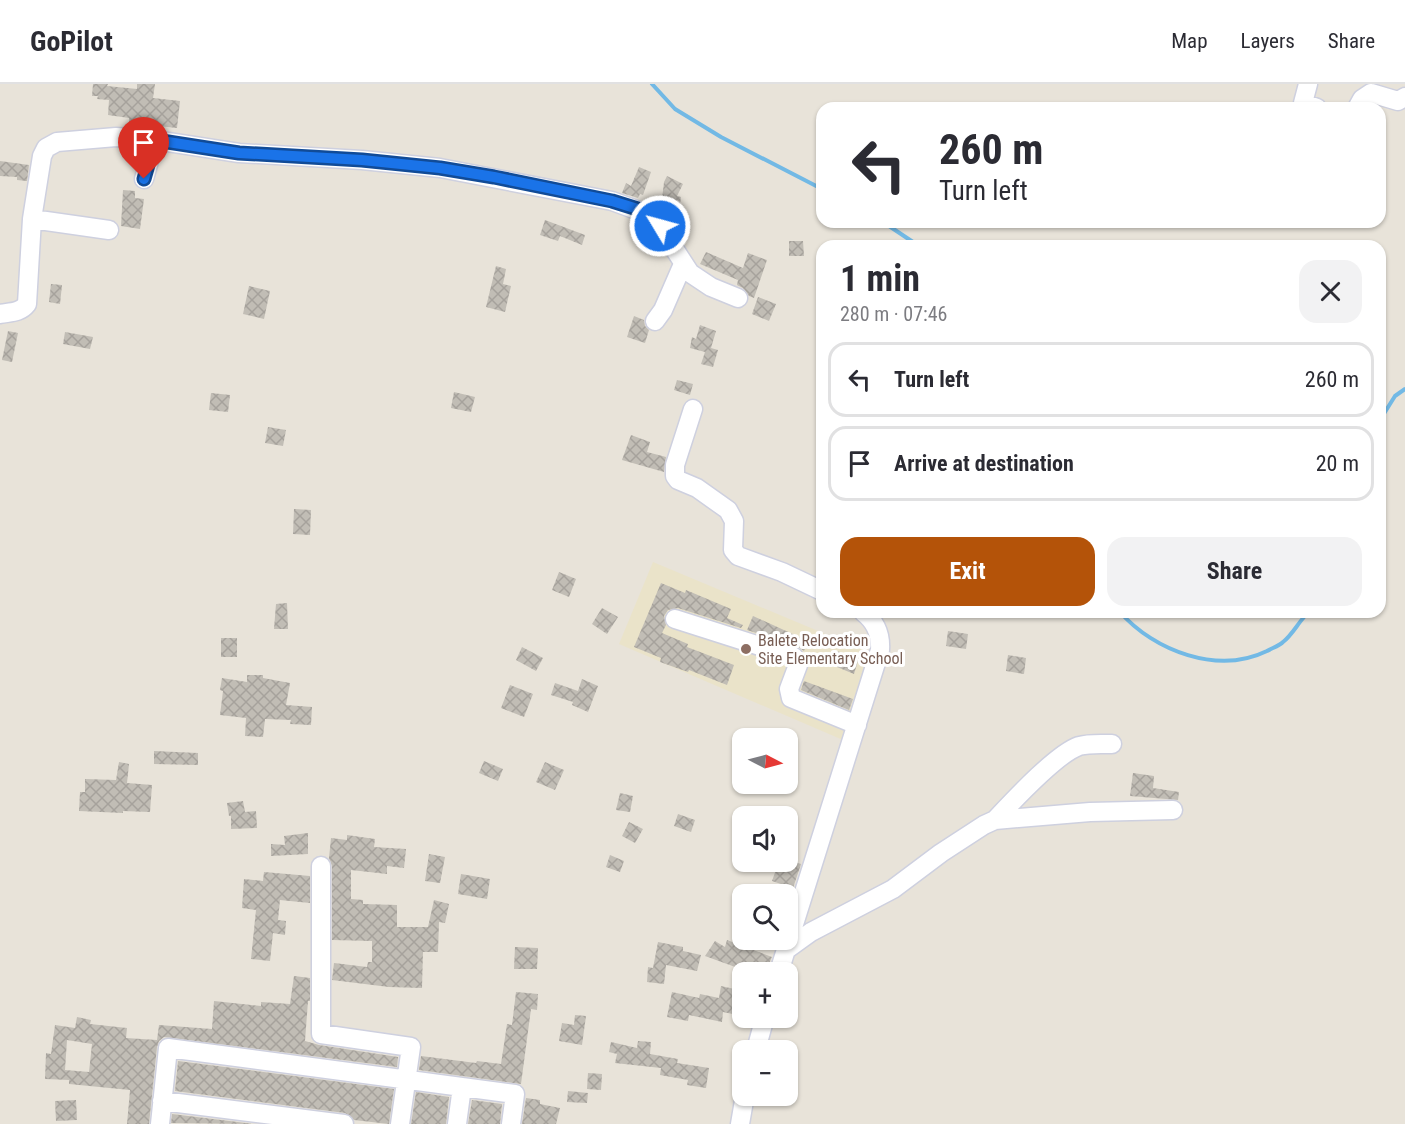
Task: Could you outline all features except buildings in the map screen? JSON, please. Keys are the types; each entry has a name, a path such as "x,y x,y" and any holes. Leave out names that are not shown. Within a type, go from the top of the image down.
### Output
{"street":[{"path":"1303,102 1308,84"},
{"path":"1360,102 1371,93 1398,101 1405,97"},
{"path":"0,314 18,311 27,304 32,219 39,169 46,148 57,142 116,137 155,140 239,153 362,160 440,168 612,201 653,216 683,264 699,281 738,298"},
{"path":"144,179 155,140"},
{"path":"32,219 109,230"},
{"path":"655,321 663,310 683,264"},
{"path":"693,409 675,465 675,476 728,510 734,521 733,550 738,555 816,588"},
{"path":"798,912 880,650 880,637 874,623 869,618"},
{"path":"675,619 794,657 798,664 789,689 791,698 857,725"},
{"path":"798,941 811,932 893,889 941,853 994,820 1023,791 1076,747 1087,744 1112,744"},
{"path":"994,820 1090,812 1173,810"},
{"path":"321,866 321,1034 411,1047 400,1124"},
{"path":"782,962 786,950"},
{"path":"160,1124 168,1048 515,1094 511,1124"},
{"path":"457,1124 462,1087"},
{"path":"162,1101 344,1124"},
{"path":"740,1124 743,1106"}],"shaded area":[{"name":"Balete Relocation Site Elementary School","path":"653,562 873,654 843,740 619,644"}],"waterway":[{"path":"652,84 675,109 721,137 816,186"},
{"path":"892,228 910,240"},
{"path":"1386,410 1395,396 1405,389"},
{"path":"1126,618 1150,638 1169,648 1188,655 1228,661 1248,658 1280,645 1303,618"}],"place":[{"name":"Balete Relocation Site Elementary School","path":"746,649"}],"route":[{"path":"144,179 155,140 239,153 362,160 440,168 494,177 612,201 644,211 653,216 660,226"}]}
